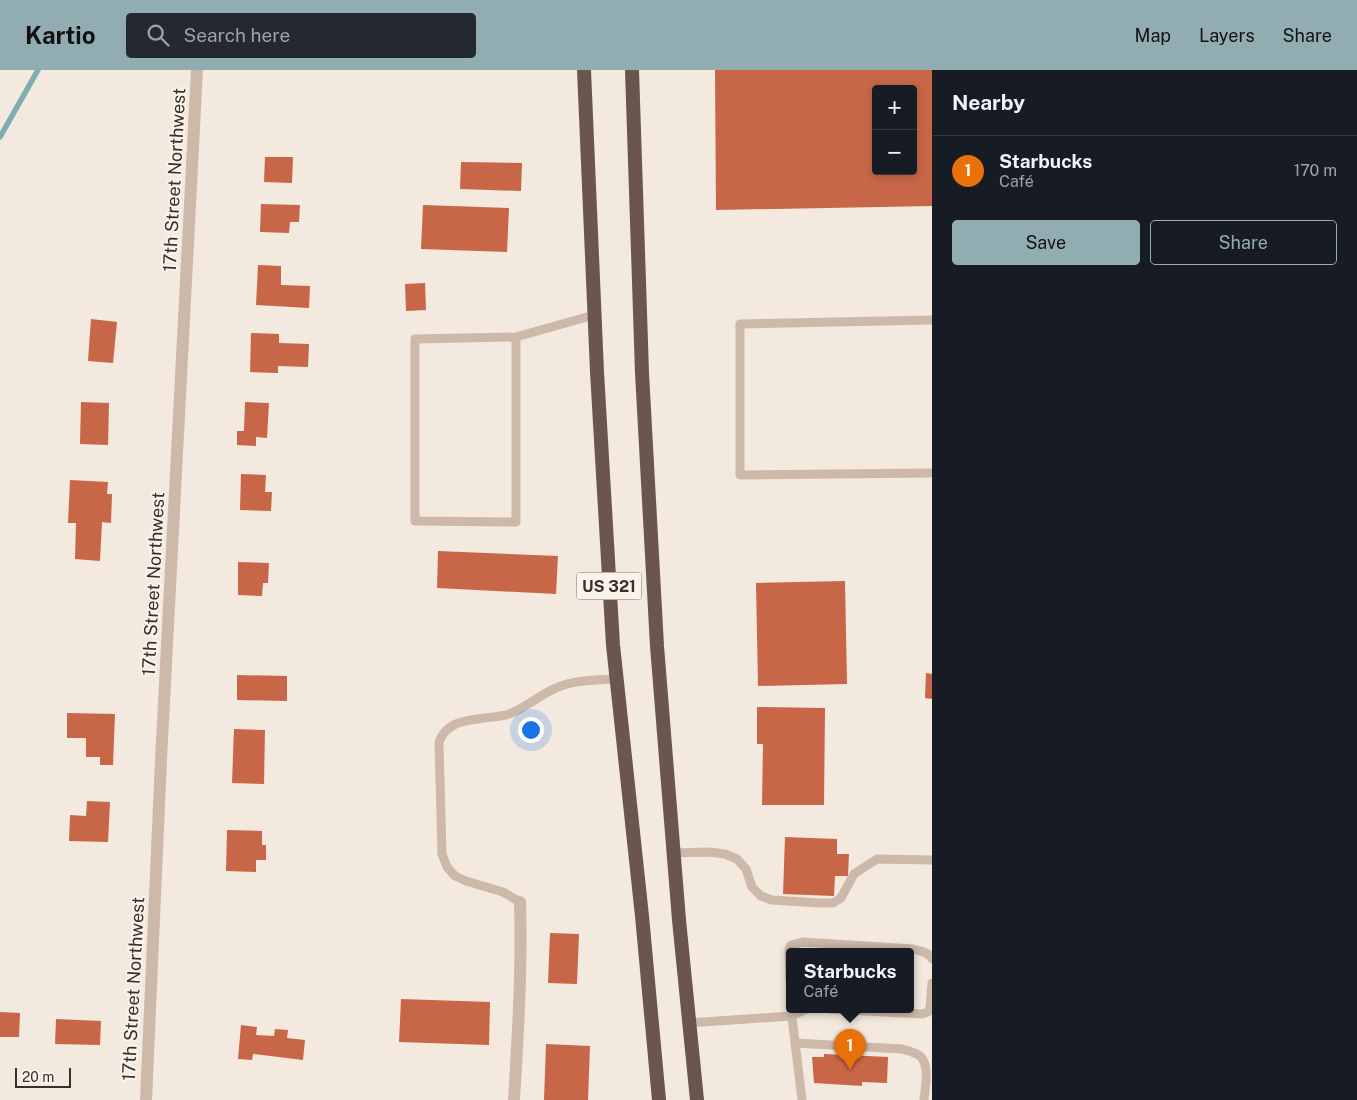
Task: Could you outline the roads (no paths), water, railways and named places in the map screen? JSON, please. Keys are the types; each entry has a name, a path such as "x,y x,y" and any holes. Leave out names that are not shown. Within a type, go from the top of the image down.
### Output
{"highway":[{"name":"US 321","path":"584,70 594,315 612,644 642,916 659,1100"},
{"name":"US 321","path":"632,70 642,382 657,646 673,853 697,1100"}],"street":[{"name":"17th Street Northwest","path":"146,1100 161,760 197,70"},
{"path":"514,1100 520,1013 522,947 520,902"}],"lane":[{"path":"516,337 516,522 414,521 415,338 516,337 594,315"},
{"path":"932,320 740,324 740,475 932,473"},
{"path":"520,902 503,892 454,876 447,867 442,854 439,743 441,736 448,728 460,722 506,715 518,711 533,700 556,688 573,682 616,678"},
{"path":"673,853 710,852 725,854 737,859 742,864 749,876 752,887 761,896 772,900 820,903 832,903 841,898 854,874 877,859 932,860"},
{"path":"790,948 791,945 803,942 897,948"},
{"path":"914,949 925,952 932,959"},
{"path":"903,1013 922,1014 928,1012 932,983"},
{"path":"689,1023 791,1013 802,1100"},
{"path":"795,1043 902,1049 913,1052 920,1057 926,1071 924,1100"}],"waterway":[{"path":"0,137 38,70"}],"place":[{"name":"Starbucks","path":"850,1070"}]}
